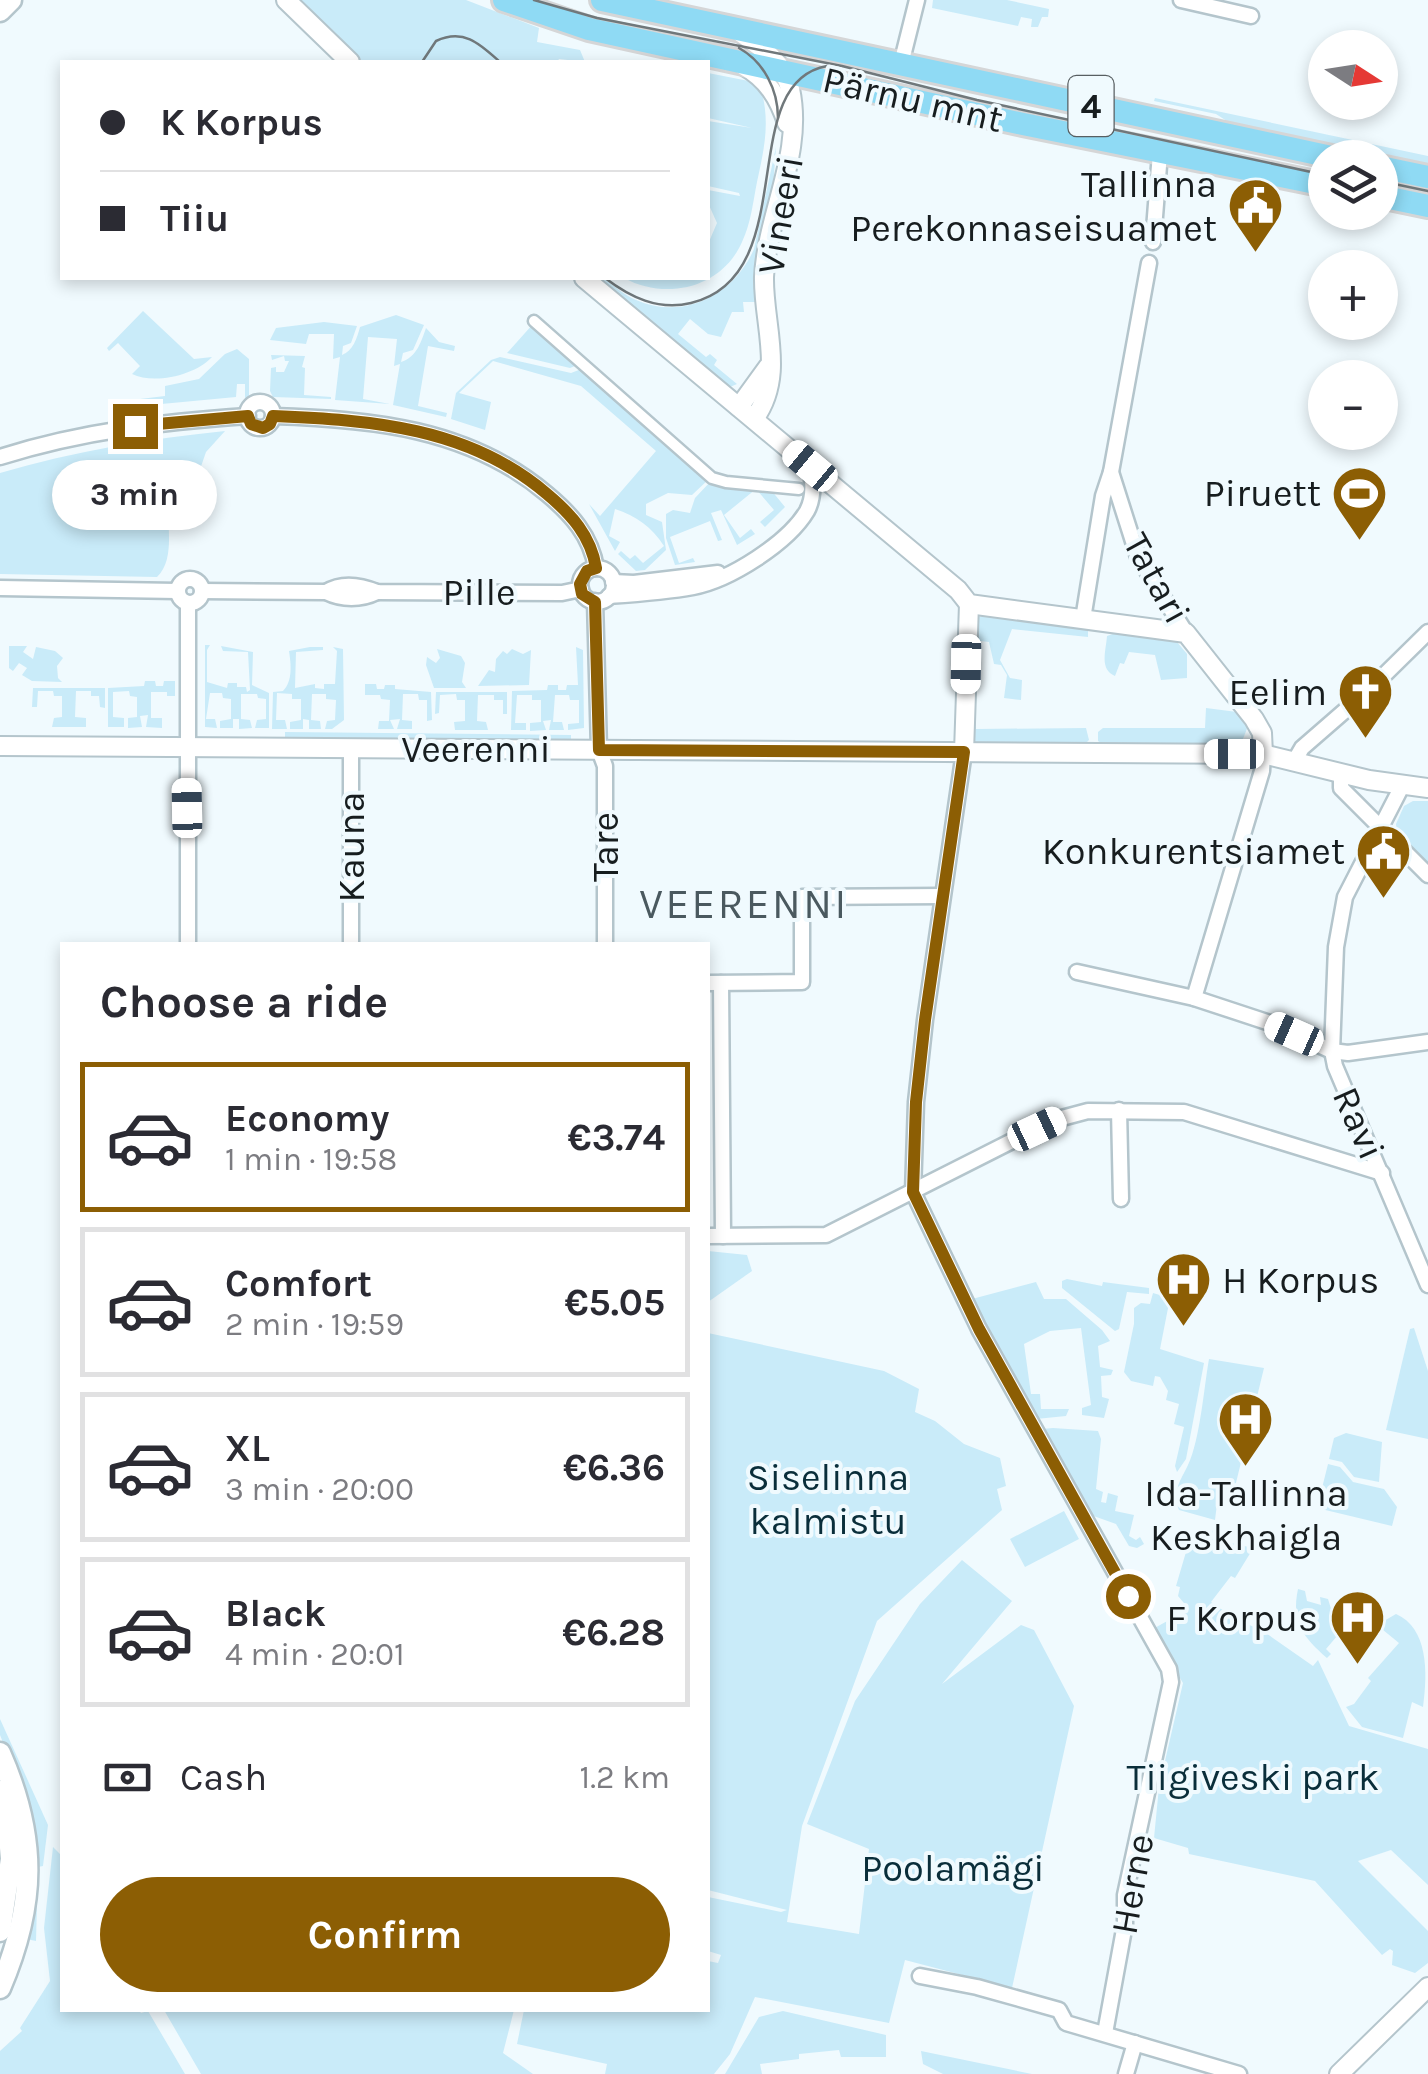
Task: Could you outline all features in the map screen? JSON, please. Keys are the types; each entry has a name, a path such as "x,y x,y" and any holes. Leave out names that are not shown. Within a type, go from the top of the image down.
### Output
{"main road":[{"path":"0,11 11,0"},
{"name":"Pärnu mnt","path":"504,0 589,28 1308,182"},
{"name":"Pärnu mnt","path":"602,0 1308,152"},
{"path":"1398,171 1428,177"},
{"path":"1398,200 1428,206"},
{"path":"0,1753 14,1783 25,1823 30,1870 18,1941 0,1988"},
{"path":"0,1769 12,1858 0,1931"}],"street":[{"path":"286,0 348,60"},
{"path":"901,64 918,0"},
{"path":"1180,0 1251,16"},
{"path":"733,26 783,70"},
{"path":"734,60 756,73 774,93 794,140"},
{"name":"Vineeri","path":"754,418 770,379 764,277 794,140 790,86 783,70"},
{"path":"794,140 806,90 814,76"},
{"path":"1153,242 1160,153"},
{"name":"Tatari","path":"1148,263 1111,472 1138,557 1186,632 1254,719 1262,733 1262,754"},
{"path":"586,280 970,604 1186,632"},
{"path":"534,321 712,478 798,489"},
{"path":"738,407 772,362"},
{"path":"0,457 84,434 248,416 251,424 263,428 273,416 397,426 443,436 490,456 532,481 570,513 593,548 596,568"},
{"path":"809,507 813,478 810,466"},
{"path":"1083,619 1102,496 1111,472"},
{"path":"596,568 584,575 580,589 586,597 634,583 729,572 769,550 809,507 837,488"},
{"path":"596,568 609,574 606,593"},
{"path":"190,578 200,583 202,591 196,601 188,603 177,591 190,578"},
{"name":"Pille","path":"202,591 326,592 341,586 360,586 377,592 562,593 580,589"},
{"path":"0,588 177,591"},
{"name":"Tare","path":"605,942 605,766 599,750 606,593"},
{"path":"188,603 188,942"},
{"name":"Herne","path":"970,604 964,752 916,1102 913,1192 979,1329 1169,1669 1171,1682 1125,1895 1125,1924 1105,2033"},
{"path":"1295,760 1302,748 1372,688 1428,632"},
{"name":"Veerenni","path":"0,746 1262,754 1341,774 1428,788"},
{"name":"Kauna","path":"351,748 351,942"},
{"path":"1194,998 1262,770 1262,754"},
{"path":"1341,774 1341,788 1428,876"},
{"name":"Ravi","path":"1402,786 1345,897 1336,947 1332,1050 1335,1066 1428,1285"},
{"path":"942,896 802,897 802,982 714,983 715,1236 826,1235 1058,1119 1088,1111 1184,1112 1382,1173"},
{"path":"1077,972 1194,998 1270,1023 1332,1050 1348,1053 1428,1042"},
{"path":"1119,1110 1121,1199"},
{"path":"1341,1161 1370,1148"},
{"path":"920,1976 1060,2010 1066,2023 1238,2074"},
{"path":"1339,2074 1428,1987"},
{"path":"1126,2074 1135,2042"}],"green space":[{"path":"298,0 466,0 539,28 537,42 580,50 584,60 559,59 361,60"},
{"path":"933,0 1007,0 1049,9 1048,17 1042,17 1038,27 1031,27 1032,19 1021,17 1018,26 932,8"},
{"path":"710,73 759,83 766,120 748,227 733,258 710,278 710,239 717,223 710,207 710,190 740,196 710,186 710,121 752,128 710,118"},
{"path":"1155,98 1353,140 1308,140 1308,144 1239,129 1216,114 1154,101"},
{"path":"776,147 757,302 743,302 744,312 732,312 721,337 708,334 690,319 678,334 706,357 710,354 717,360 714,365 737,384 730,387 598,280 606,280 632,298 654,306 689,305 705,300 734,279 754,249"},
{"path":"1398,150 1428,156 1428,169 1398,163"},
{"path":"629,280 707,280 675,289"},
{"path":"143,311 194,359 212,357 196,369 174,376 152,379 132,374 140,366 118,343 109,351 107,348"},
{"path":"396,315 424,325 413,350 403,353 401,362 415,353 426,328 439,342 455,346 454,351 428,346 418,406 447,413 446,417 393,405 400,364 394,366 397,339 368,337 363,399 390,404 335,400 340,357 333,359 334,334 309,334 306,344 270,340 276,328 324,322 357,326 351,343 343,346 342,355 352,347 360,327"},
{"path":"533,324 580,364 570,368 507,353"},
{"path":"237,349 249,359 249,397 245,398 245,384 237,384 236,397 140,406 140,399 165,396 165,386 199,379 225,354"},
{"path":"271,355 305,356 304,395 331,399 273,397 271,368 284,372 289,361 284,356 272,360"},
{"path":"500,357 571,373 584,368 709,479 692,495 668,493 646,504 646,515 662,522 666,550 645,570 636,571 618,554 621,551 630,559 635,555 643,563 664,546 654,533 637,519 615,509 609,536 620,542 615,551 589,504 600,516 656,451 581,386 493,361 459,393 491,402 485,430 451,419 456,393 491,360"},
{"path":"225,431 206,452 187,507 168,508 168,554 157,577 0,574 0,473 112,447"},
{"path":"711,481 771,490 785,507 765,527 760,522 774,510 756,489 724,515 740,538 751,529 755,534 737,545 721,510 711,513 722,540 718,541 710,521 670,537 679,563 693,558 695,562 675,565 666,538 666,514 673,510 690,513 695,498"},
{"path":"976,618 1088,629 1088,637 1012,629 1000,660 1010,678 1022,680 1021,700 1004,698 1007,675 1001,665 994,664 989,642 973,640"},
{"path":"1118,632 1177,642 1187,654 1187,678 1161,680 1155,655 1129,652 1115,676 1110,673 1105,659 1107,636"},
{"path":"205,645 210,645 207,682 227,688 228,683 237,683 237,687 246,687 247,692 248,652 223,651 221,646 253,652 252,685 269,693 269,728 255,728 257,720 266,719 266,699 258,698 257,694 241,694 241,719 250,720 252,728 239,729 239,719 233,719 233,728 220,728 220,721 231,719 231,699 223,698 222,693 210,693 206,719 215,719 217,728 205,727"},
{"path":"9,646 27,646 23,652 33,659 36,647 55,651 63,658 57,666 62,682 32,681 22,675 27,668 19,663 13,671 9,668"},
{"path":"310,647 323,650 296,652 295,688 315,684 315,688 324,689 324,684 335,684 337,651 333,647 343,649 344,720 325,729 327,721 335,720 336,700 326,699 326,694 312,694 311,720 320,721 321,729 309,729 309,720 303,719 303,729 290,729 290,722 301,720 301,699 277,693 276,720 285,720 287,729 272,729 273,692 283,691 288,682 289,651"},
{"path":"576,647 583,650 584,728 568,730 568,724 579,723 579,700 555,695 553,722 562,722 564,730 549,730 551,720 543,721 546,730 530,731 530,723 541,722 541,700 532,700 532,695 517,695 515,723 526,723 526,730 511,730 512,691 547,690 548,685 566,690 567,685 578,685"},
{"path":"437,649 461,656 465,663 462,682 466,688 434,688 426,665 427,657 436,663 440,658"},
{"path":"512,649 523,654 531,650 529,685 478,686 489,670 495,672 496,659 503,651 507,654"},
{"path":"145,681 163,686 164,681 175,681 175,696 151,692 151,718 162,718 162,728 146,727 148,715 140,716 142,727 128,728 128,718 137,717 137,697 130,696 129,691 113,692 113,717 124,718 124,727 108,727 108,688 144,686"},
{"path":"365,684 376,684 377,689 395,685 395,689 431,692 432,720 427,721 427,700 419,700 418,694 403,694 402,720 412,721 412,729 397,729 400,719 390,720 394,729 378,729 379,721 389,721 390,700 365,695"},
{"path":"33,688 105,688 105,708 100,707 99,696 91,696 91,691 76,691 75,717 86,718 86,727 52,727 54,718 62,717 62,696 54,696 53,691 38,691 37,707 32,707"},
{"path":"436,692 507,692 507,714 503,714 503,700 494,700 494,695 478,695 477,721 486,722 488,730 455,730 454,722 465,721 465,700 457,700 456,694 440,695 439,713 435,714"},
{"path":"971,700 976,702 976,729 1086,728 1089,740 1085,744 978,744 973,741"},
{"path":"1206,708 1237,712 1248,726 1241,744 1098,741 1098,732 1103,728 1205,728"},
{"path":"285,732 571,735 571,741 285,739"},
{"path":"1413,801 1428,801 1428,865 1397,835 1396,824 1404,806"},
{"path":"710,1251 747,1255 752,1271 710,1301"},
{"path":"1062,1281 1102,1286 1103,1282 1149,1288 1149,1294 1127,1292 1119,1329 1115,1331 1062,1288"},
{"path":"1036,1282 1044,1299 1066,1299 1110,1341 1098,1346 1100,1367 1113,1370 1111,1375 1101,1376 1102,1397 1109,1399 1104,1418 1082,1415 1082,1408 1091,1405 1081,1328 1050,1331 1024,1344 1031,1394 1040,1394 1041,1409 1069,1409 1066,1416 1036,1419 972,1299"},
{"path":"1153,1293 1170,1298 1160,1349 1204,1363 1186,1459 1177,1472 1184,1427 1174,1424 1179,1404 1166,1400 1168,1391 1160,1377 1155,1376 1153,1386 1131,1381 1124,1372 1134,1308 1141,1303 1150,1304"},
{"path":"1414,1328 1428,1371 1428,1439 1386,1430 1410,1329"},
{"path":"710,1333 884,1371 919,1389 915,1412 935,1421 964,1444 1000,1458 1006,1486 997,1489 1002,1510 877,1621 802,1826 787,1922 859,1934 869,1849 807,1824 855,1701 920,1604 962,1560 1012,1601 942,1684 1021,1625 1034,1630 1074,1706 1012,1988 905,1960 889,2023 755,1997 730,2054 714,2074 605,2074 607,2064 517,2044 524,2012 710,2012 710,1961 718,1963 721,1955 710,1952 710,1897 787,1910 710,1891"},
{"path":"1209,1359 1264,1368 1234,1491 1219,1488 1215,1520 1179,1510 1176,1497 1196,1442"},
{"path":"1042,1429 1098,1431 1101,1439 1096,1489 1103,1492 1101,1502 1106,1503 1108,1493 1118,1496 1115,1511 1134,1515 1129,1536 1136,1540 1140,1537 1144,1544 1137,1548 1129,1546 1116,1524 1088,1514"},
{"path":"1346,1433 1382,1442 1379,1482 1354,1477 1342,1462 1329,1459 1334,1438"},
{"path":"1328,1464 1340,1467 1353,1482 1384,1489 1397,1507 1392,1526 1317,1508"},
{"path":"1064,1511 1079,1539 1025,1567 1010,1539"},
{"name":"Tiigiveski park","path":"1215,1529 1217,1540 1249,1547 1254,1540 1257,1542 1235,1578 1231,1576 1211,1602 1263,1631 1313,1666 1318,1660 1349,1726 1428,1749 1428,1885 1391,1850 1358,1861 1428,1931 1428,1963 1415,1973 1392,1965 1393,1951 1382,1955 1315,1881 1189,1854 1188,1848 1154,1838 1159,1787 1183,1683 1151,1630 1189,1609 1178,1596 1180,1587 1176,1586 1186,1552 1192,1548 1208,1551 1213,1535 1209,1533"},
{"path":"1298,1589 1305,1591 1307,1601 1321,1605 1320,1597 1328,1599 1332,1612 1371,1618 1369,1608 1374,1611 1374,1618 1360,1629 1349,1622 1326,1649 1331,1654 1327,1658 1301,1628 1296,1611"},
{"path":"1396,1614 1407,1621 1420,1640 1425,1666 1423,1707 1412,1702 1403,1738 1362,1727 1346,1707 1354,1704 1371,1681 1368,1678 1399,1643 1377,1625"},
{"path":"0,1719 48,1825 43,1866 38,1867 36,1941 26,1939 19,1783 0,1735"},
{"path":"53,1847 60,1854 60,2012 149,2012 185,2074 0,2074 0,2051 22,2031 20,2028 50,1981 44,1928"},
{"path":"783,2011 886,2035 886,2057 841,2057 839,2050 799,2054 799,2059 760,2064 762,2074 725,2074 759,2017"},
{"path":"165,2012 513,2012 503,2053 533,2074 201,2074"},
{"path":"921,2051 1032,2074 943,2074 923,2064"}],"tram line":[{"path":"534,0 597,18 842,66 977,100 1308,171"},
{"path":"423,60 436,41 455,36 478,44 498,60"},
{"path":"739,48 756,61 768,78 778,118"},
{"path":"608,280 634,296 667,305 691,303 725,286 747,257 759,221 782,106 799,80 827,66"},
{"path":"1398,185 1428,191"}],"place":[{"name":"Tallinna Perekonnaseisuamet","path":"1256,255"},
{"name":"Piruett","path":"1360,542"},
{"name":"Eelim","path":"1366,741"},
{"name":"Konkurentsiamet","path":"1384,900"},
{"name":"H Korpus","path":"1183,1329"},
{"name":"Ida-Tallinna Keskhaigla","path":"1246,1469"},
{"name":"F Korpus","path":"1357,1667"}],"district":[{"name":"VEERENNI","path":"744,903"}],"route":[{"path":"135,426 248,416 251,424 263,428 273,416 397,426 443,436 490,456 532,481 570,513 593,548 596,568 587,571 580,589 595,602 599,750 964,752 925,1020 916,1102 913,1192 979,1329 1128,1596"}],"park label":[{"name":"Siselinna kalmistu","path":"828,1499"},
{"name":"Poolamägi","path":"953,1868"}]}
